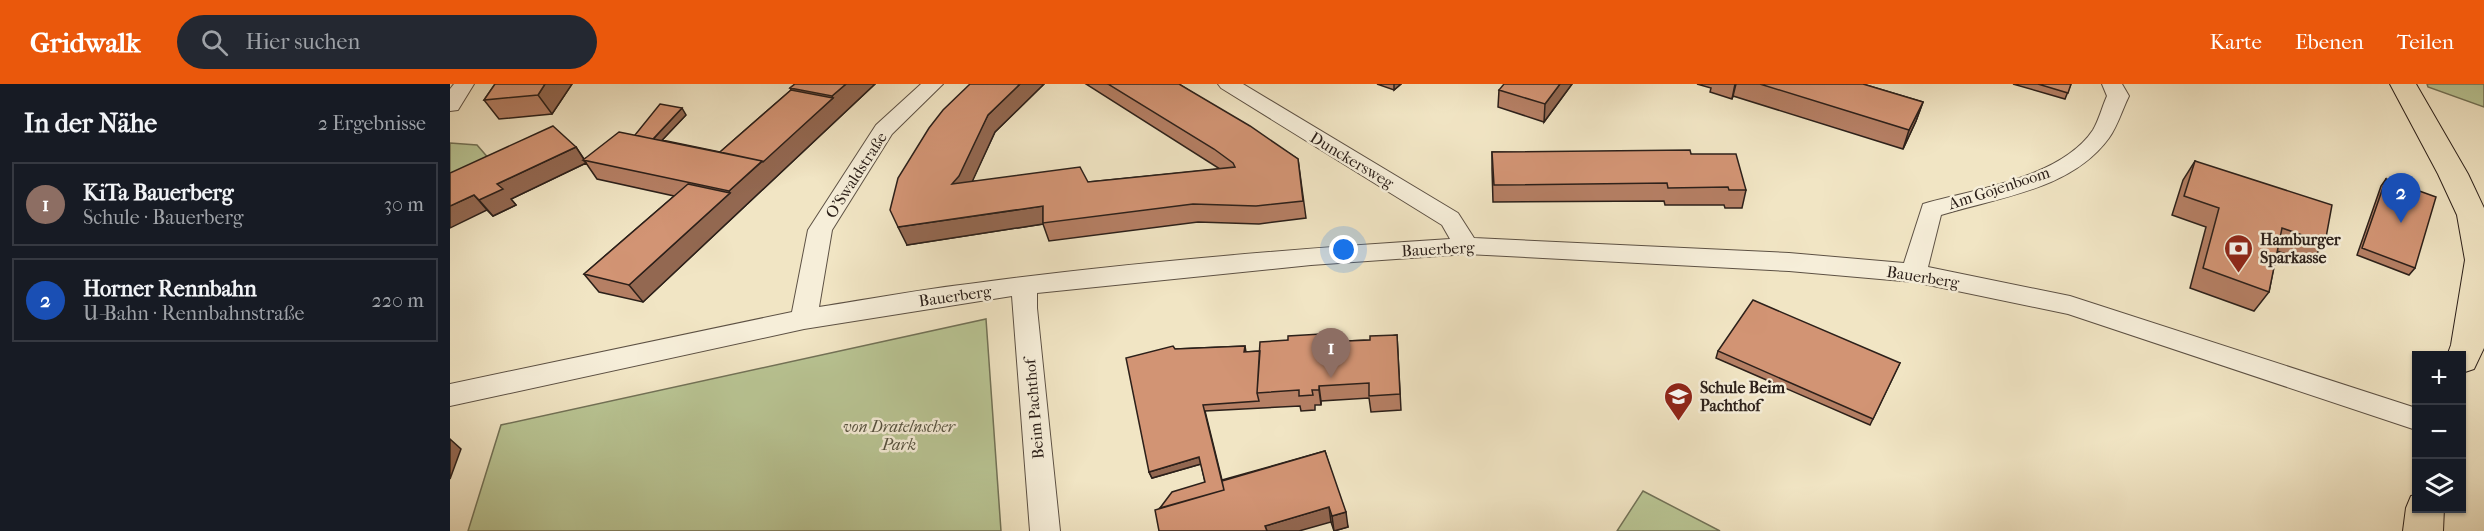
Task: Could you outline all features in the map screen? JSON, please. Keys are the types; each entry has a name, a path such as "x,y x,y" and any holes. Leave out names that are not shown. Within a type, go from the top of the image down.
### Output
{"main road":[{"path":"2403,84 2453,174 2472,215 2481,260 2466,351"},
{"path":"2423,531 2425,513"}],"street":[{"path":"450,105 464,84"},
{"name":"O'Swaldstraße","path":"804,319 820,230 884,130 933,84"},
{"name":"Dunckersweg","path":"1228,84 1450,219 1467,246"},
{"name":"Am Gojenboom","path":"1914,273 1931,210 2039,179 2083,155 2101,134 2118,96 2112,84"},
{"name":"Bauerberg","path":"450,395 804,319 1025,286 1311,256 1467,246 1789,262 1914,273 2070,305 2412,418"},
{"name":"Beim Pachthof","path":"1025,286 1024,308 1045,531"}],"green space":[{"path":"2427,84 2484,84 2484,107 2428,87"},
{"path":"450,143 477,145 497,168 450,190"},
{"name":"von Dratelnscher Park","path":"986,319 1001,531 468,531 501,425"},
{"path":"1643,491 1720,531 1617,531"}],"building":[{"path":"495,84 545,84 538,95 484,100"},
{"path":"795,84 846,84 832,96 790,88"},
{"path":"970,84 1020,84 988,115 959,176 952,184 1080,167 1088,182 1235,167 1214,149 1108,84 1179,84 1250,126 1298,159 1303,201 1256,206 1193,204 1043,223 1043,206 898,227 890,210 898,178 929,128 943,110"},
{"path":"1504,84 1560,84 1545,104 1499,90"},
{"path":"1760,84 1863,84 1923,102 1909,130"},
{"path":"2038,84 2071,84 2068,93"},
{"path":"791,90 833,98 763,162 720,152"},
{"path":"660,104 682,108 653,139 635,135"},
{"path":"553,126 576,147 497,184 503,189 479,200 474,195 450,206 450,173"},
{"path":"619,132 762,161 729,191 583,160"},
{"path":"1690,150 1691,154 1736,154 1746,190 1729,190 1728,187 1668,188 1667,183 1494,185 1492,152"},
{"path":"2195,161 2332,205 2325,243 2282,228 2269,292 2203,268 2219,208 2184,196"},
{"path":"2386,179 2436,197 2415,268 2362,248"},
{"path":"688,184 730,193 629,285 584,274"},
{"path":"1753,300 1900,363 1873,419 1718,351"},
{"path":"1321,334 1321,342 1370,340 1370,336 1397,335 1400,394 1369,396 1369,383 1319,386 1319,390 1312,390 1313,395 1299,396 1299,390 1257,393 1260,342 1288,340 1288,336"},
{"path":"1173,346 1175,349 1245,346 1244,352 1260,351 1257,393 1259,401 1203,405 1224,490 1160,508 1172,492 1205,482 1199,457 1149,472 1126,358"},
{"path":"1325,451 1346,512 1332,516 1329,507 1265,526 1267,531 1159,531 1155,510 1224,490 1222,481"}],"place":[{"name":"Horner Rennbahn","path":"2401,223"},
{"name":"Hamburger Sparkasse","path":"2239,274"},
{"name":"KiTa Bauerberg","path":"1331,378"},
{"name":"Schule Beim Pachthof","path":"1679,422"}]}
